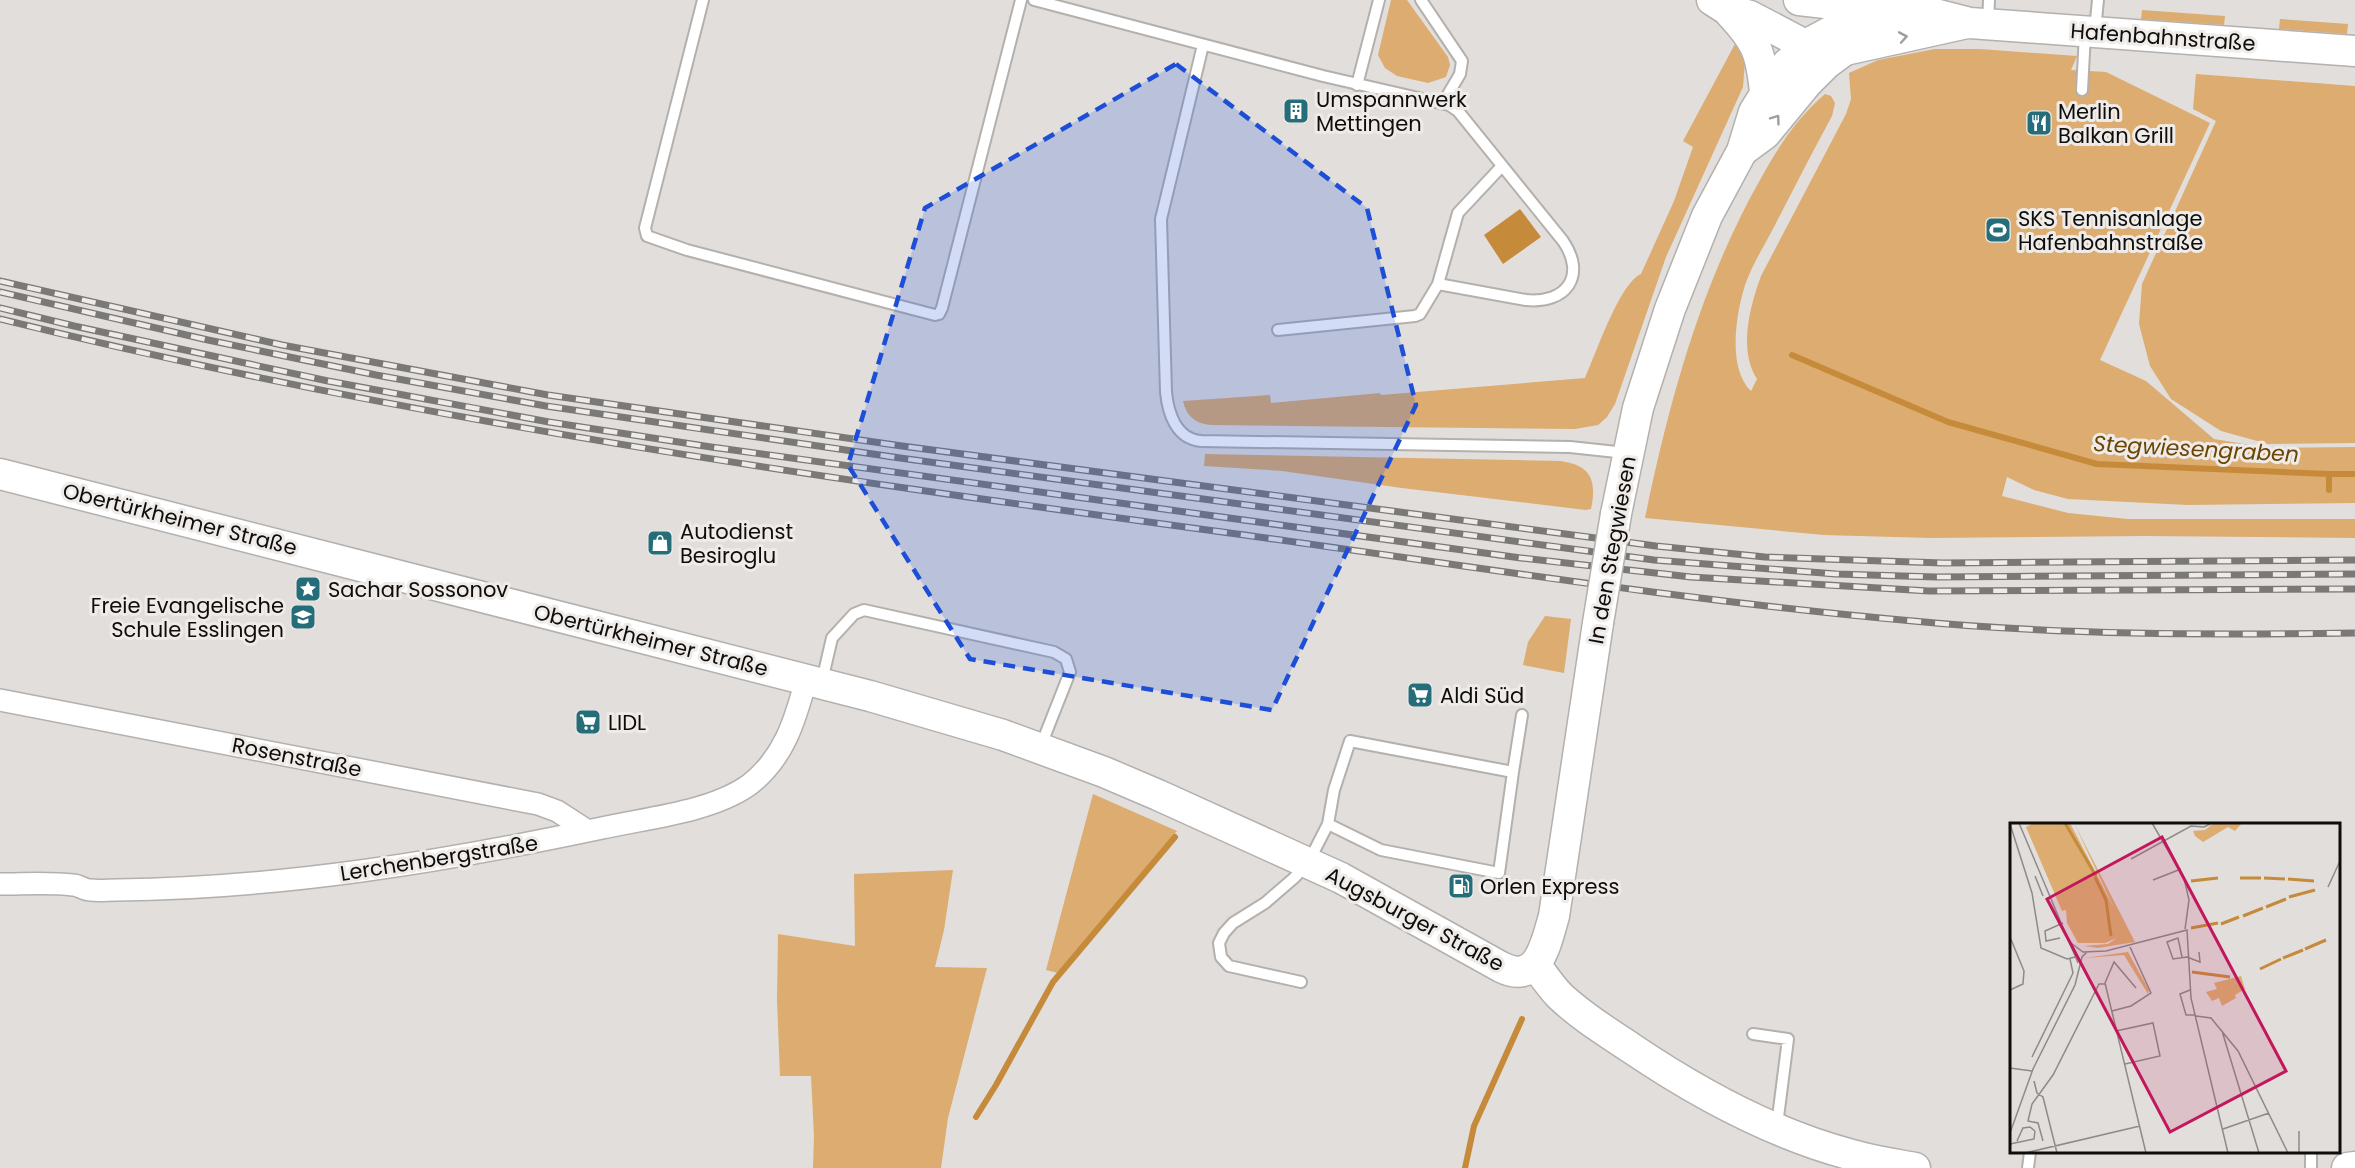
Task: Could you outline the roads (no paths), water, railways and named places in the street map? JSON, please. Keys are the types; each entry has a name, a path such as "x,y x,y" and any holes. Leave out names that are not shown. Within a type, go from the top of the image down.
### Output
{"main road":[{"path":"1788,0 1811,20 1823,45"},
{"name":"Hafenbahnstraße","path":"1799,0 1834,4 1878,4 1907,10 1982,16 2090,31 2355,51"},
{"path":"1719,4 1823,45"},
{"path":"1719,4 1754,41 1761,60 1765,92"},
{"name":"Hafenbahnstraße","path":"1823,45 1863,17 1907,10"},
{"name":"Hafenbahnstraße","path":"1823,45 1982,16"},
{"name":"In den Stegwiesen","path":"1742,151 1765,134 1807,83 1823,45"},
{"name":"In den Stegwiesen","path":"1535,964 1542,954 1554,916 1616,514 1638,408 1670,309 1707,216 1742,151 1751,120 1765,92 1786,64 1823,45"},
{"name":"Obertürkheimer Straße","path":"0,474 937,714 1104,772 1188,809"},
{"name":"Augsburger Straße","path":"1188,809 1308,862 1508,970 1521,972 1535,964 1562,998 1646,1058 1700,1092 1747,1117 1852,1155 1915,1168"},
{"path":"2347,1168 2355,1167"}],"street":[{"name":"Lerchenbergstraße","path":"0,884 74,885 87,890 236,884 354,873 439,861 588,831 719,801 749,784 782,750 814,682"},
{"name":"Rosenstraße","path":"0,700 538,804 556,811 588,831"}],"lane":[{"path":"703,0 645,228 646,236 687,250 935,315 940,313 942,308 1021,0"},
{"path":"1034,0 1357,85 1443,103 1458,111 1567,247 1575,266 1570,284 1561,293 1534,300 1438,284"},
{"path":"1357,85 1378,0"},
{"path":"1421,0 1462,61 1460,74 1443,103"},
{"path":"2082,90 2090,31 2098,0"},
{"path":"1203,45 1161,219 1166,392 1171,414 1179,431 1190,439 1201,441 1569,447 1629,454"},
{"path":"1278,330 1420,314 1438,284 1458,213 1502,166"},
{"path":"814,682 832,638 861,611 1054,652 1066,659 1070,672 1040,748"},
{"path":"1328,824 1381,850 1499,873 1522,715"},
{"path":"1301,982 1232,967 1222,959 1219,946 1224,933 1233,922 1265,903 1294,878 1308,862 1328,824 1334,789 1350,741 1513,772"},
{"path":"1753,1034 1788,1039 1776,1128"},
{"path":"2028,1168 2030,1153"}],"waterway":[{"name":"Stegwiesengraben","path":"1792,355 1948,422 2097,464 2329,474"},
{"path":"2329,490 2329,474 2355,474"},
{"path":"976,1117 1053,982 1175,837"},
{"path":"1465,1168 1474,1126 1522,1019"}],"railway":[{"path":"0,281 282,345 548,395 902,446 1656,546 1765,557 1943,563 2355,560"},
{"path":"0,292 208,340 376,375 546,406 900,458 1654,560 1836,574 1936,577 2355,574"},
{"path":"0,308 328,381 549,422 711,447 1521,558 1691,577 1929,591 2355,589"},
{"path":"0,319 153,355 307,387 461,417 616,443 926,491 1575,582 1828,613 1968,626 2134,633 2355,633"}],"place":[{"name":"Umspannwerk Mettingen","path":"1296,111"},
{"name":"Merlin Balkan Grill","path":"2039,123"},
{"name":"SKS Tennisanlage Hafenbahnstraße","path":"1998,230"},
{"name":"Autodienst Besiroglu","path":"660,543"},
{"name":"Sachar Sossonov","path":"308,589"},
{"name":"Freie Evangelische Schule Esslingen","path":"303,617"},
{"name":"Aldi Süd","path":"1420,695"},
{"name":"LIDL","path":"588,722"},
{"name":"Orlen Express","path":"1461,886"}]}
